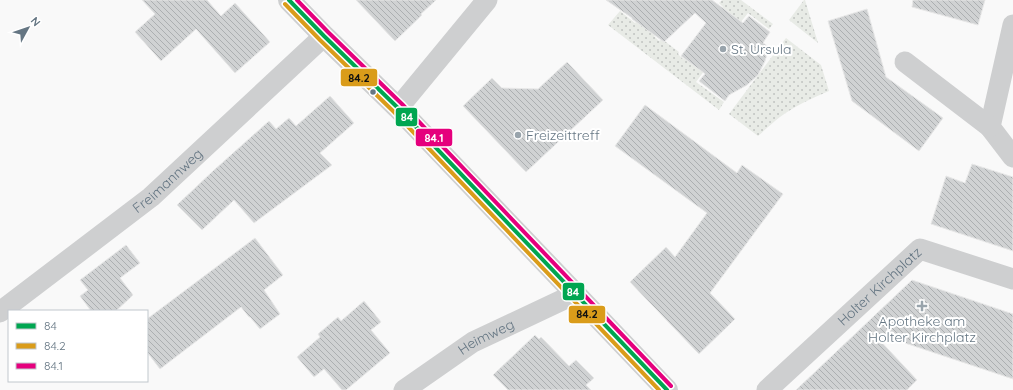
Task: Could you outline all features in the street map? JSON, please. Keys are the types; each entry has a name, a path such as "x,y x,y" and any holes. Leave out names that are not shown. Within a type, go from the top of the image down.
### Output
{"street":[{"path":"290,0 324,36 398,108 667,390"},
{"path":"398,108 487,0"},
{"path":"990,127 1013,24"},
{"name":"Freimannweg","path":"0,312 151,197 324,36"},
{"path":"905,62 990,127 1013,157"},
{"name":"Holter Kirchplatz","path":"767,390 920,249 1013,279"},
{"name":"Heimweg","path":"404,390 473,342 575,294"}],"shaded area":[{"path":"722,0 741,0 773,24 769,29 748,13 740,23 722,10 723,7 719,3"},
{"path":"805,0 818,43 789,20"},
{"path":"620,11 635,23 638,20 656,34 654,36 659,41 662,39 679,52 678,54 683,59 686,57 704,71 696,82 724,102 719,110 608,25"},
{"path":"786,38 821,65 829,91 792,109 777,119 758,136 729,114"}],"building":[{"path":"142,0 207,0 221,16 235,3 270,42 235,73 196,29 161,61 135,32 155,14"},
{"path":"356,0 436,0 395,41"},
{"name":"St. Ursula","path":"606,0 712,0 743,23 749,16 770,32 763,43 769,47 765,61 758,75 747,85 729,95 725,101 699,81 705,74 681,56 706,23 695,13 664,42"},
{"path":"913,0 985,0 978,25 912,7"},
{"path":"867,9 886,77 943,118 919,151 852,101 828,21"},
{"path":"567,62 603,100 526,172 463,106 492,78 502,88 538,89"},
{"path":"330,96 354,123 320,153 332,165 254,223 234,200 202,230 177,205 269,121 276,129 289,118 296,126"},
{"path":"645,105 737,173 742,165 783,194 710,293 735,319 699,354 630,282 666,247 675,257 707,213 615,146"},
{"path":"972,164 1013,177 1013,251 931,224 946,176 965,183"},
{"path":"255,238 283,275 264,290 280,314 260,329 241,307 160,369 148,353 148,318"},
{"path":"126,245 140,263 120,278 133,295 117,310 90,310 80,296 88,290 80,280"},
{"path":"912,280 1013,314 1013,379 872,332 917,380 907,390 796,390"},
{"path":"364,301 381,322 371,330 390,353 346,390 342,390 324,369 314,377 297,357 320,337 318,334 338,317 341,321"},
{"path":"535,335 539,339 541,337 569,366 576,360 594,378 586,385 591,390 508,390 493,375"}],"transit line":[{"name":"84","path":"289,0 398,108 667,390"},
{"name":"84.1","path":"297,0 402,104 671,386"},
{"name":"84.2","path":"285,4 394,112 659,390"}],"place":[{"name":"St. Ursula","path":"723,49"},
{"name":"Freizeittreff","path":"518,135"},
{"name":"Apotheke am Holter Kirchplatz","path":"922,306"}]}
